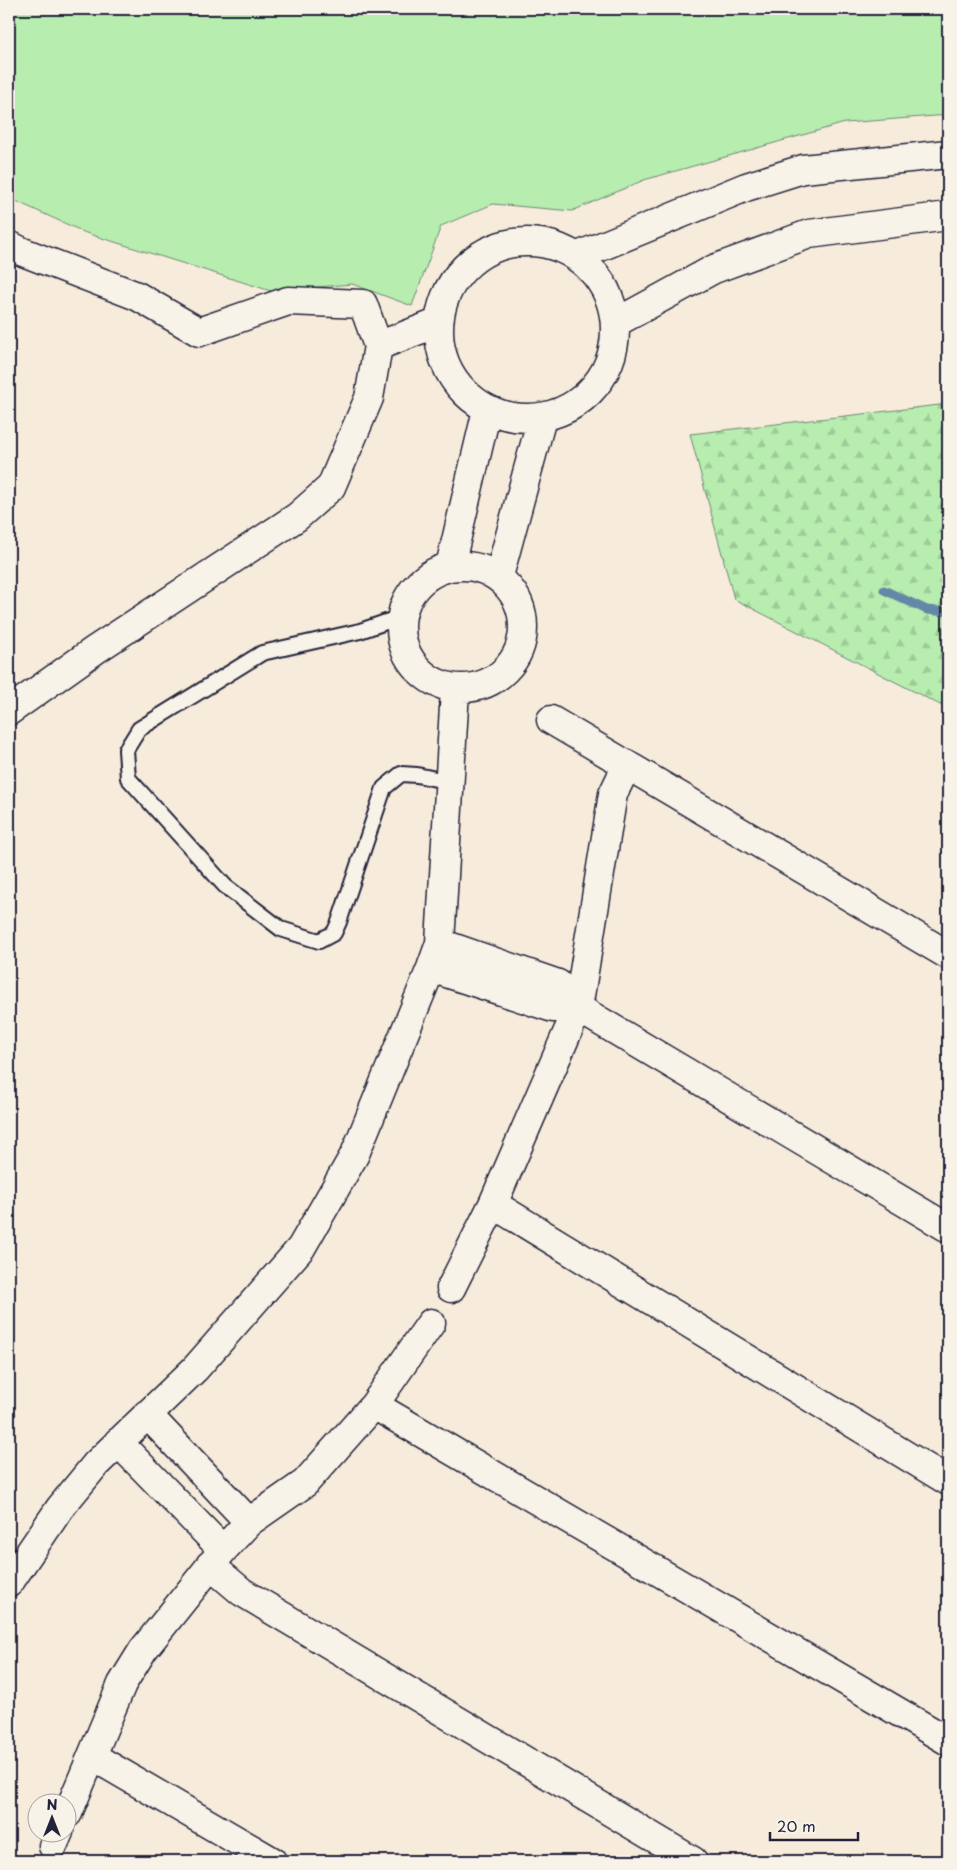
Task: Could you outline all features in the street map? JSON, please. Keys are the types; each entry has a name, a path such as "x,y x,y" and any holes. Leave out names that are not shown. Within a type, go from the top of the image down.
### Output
{"street":[{"path":"578,256 746,187 803,169 948,154"},
{"path":"617,322 714,269 809,234 948,216"},
{"path":"533,240 578,256 605,284 617,322 614,355 598,384 573,406 542,418 487,410 448,374 437,323 452,279 487,248 533,240"},
{"path":"9,245 137,296 199,332 288,301 363,304 378,346 369,398 331,487 297,517 95,650 9,711"},
{"path":"378,346 437,323"},
{"path":"450,566 487,410"},
{"path":"498,576 542,418"},
{"path":"450,566 475,566 498,576 523,609 522,650 495,682 454,690 424,677 404,650 400,617 417,584 450,566"},
{"path":"9,1583 60,1508 96,1464 194,1369 301,1248 354,1154 435,956 450,782 454,690"},
{"path":"551,720 948,955"},
{"path":"451,1288 493,1204 578,1008 612,794 627,765"},
{"path":"435,956 553,1008 578,1008 948,1228"},
{"path":"493,1204 948,1481"},
{"path":"77,1792 122,1684 143,1650 216,1558 249,1522 305,1483 374,1406 431,1323"},
{"path":"374,1406 948,1741"},
{"path":"147,1414 249,1522"},
{"path":"118,1442 156,1482 242,1592 693,1861"},
{"path":"156,1482 185,1454"},
{"path":"92,1756 272,1861"}],"lane":[{"path":"400,617 360,630 262,653 139,729 126,750 128,778 225,886 281,928 319,941 334,933 337,927 384,788 401,774 417,775 450,782"}],"green space":[{"path":"9,9 948,9 948,115 845,123 644,180 572,211 493,204 441,226 412,306 352,284 271,291 86,233 9,198"},
{"path":"948,404 948,709 734,599 690,434"}],"waterway":[{"path":"884,590 927,610 948,612"}]}
